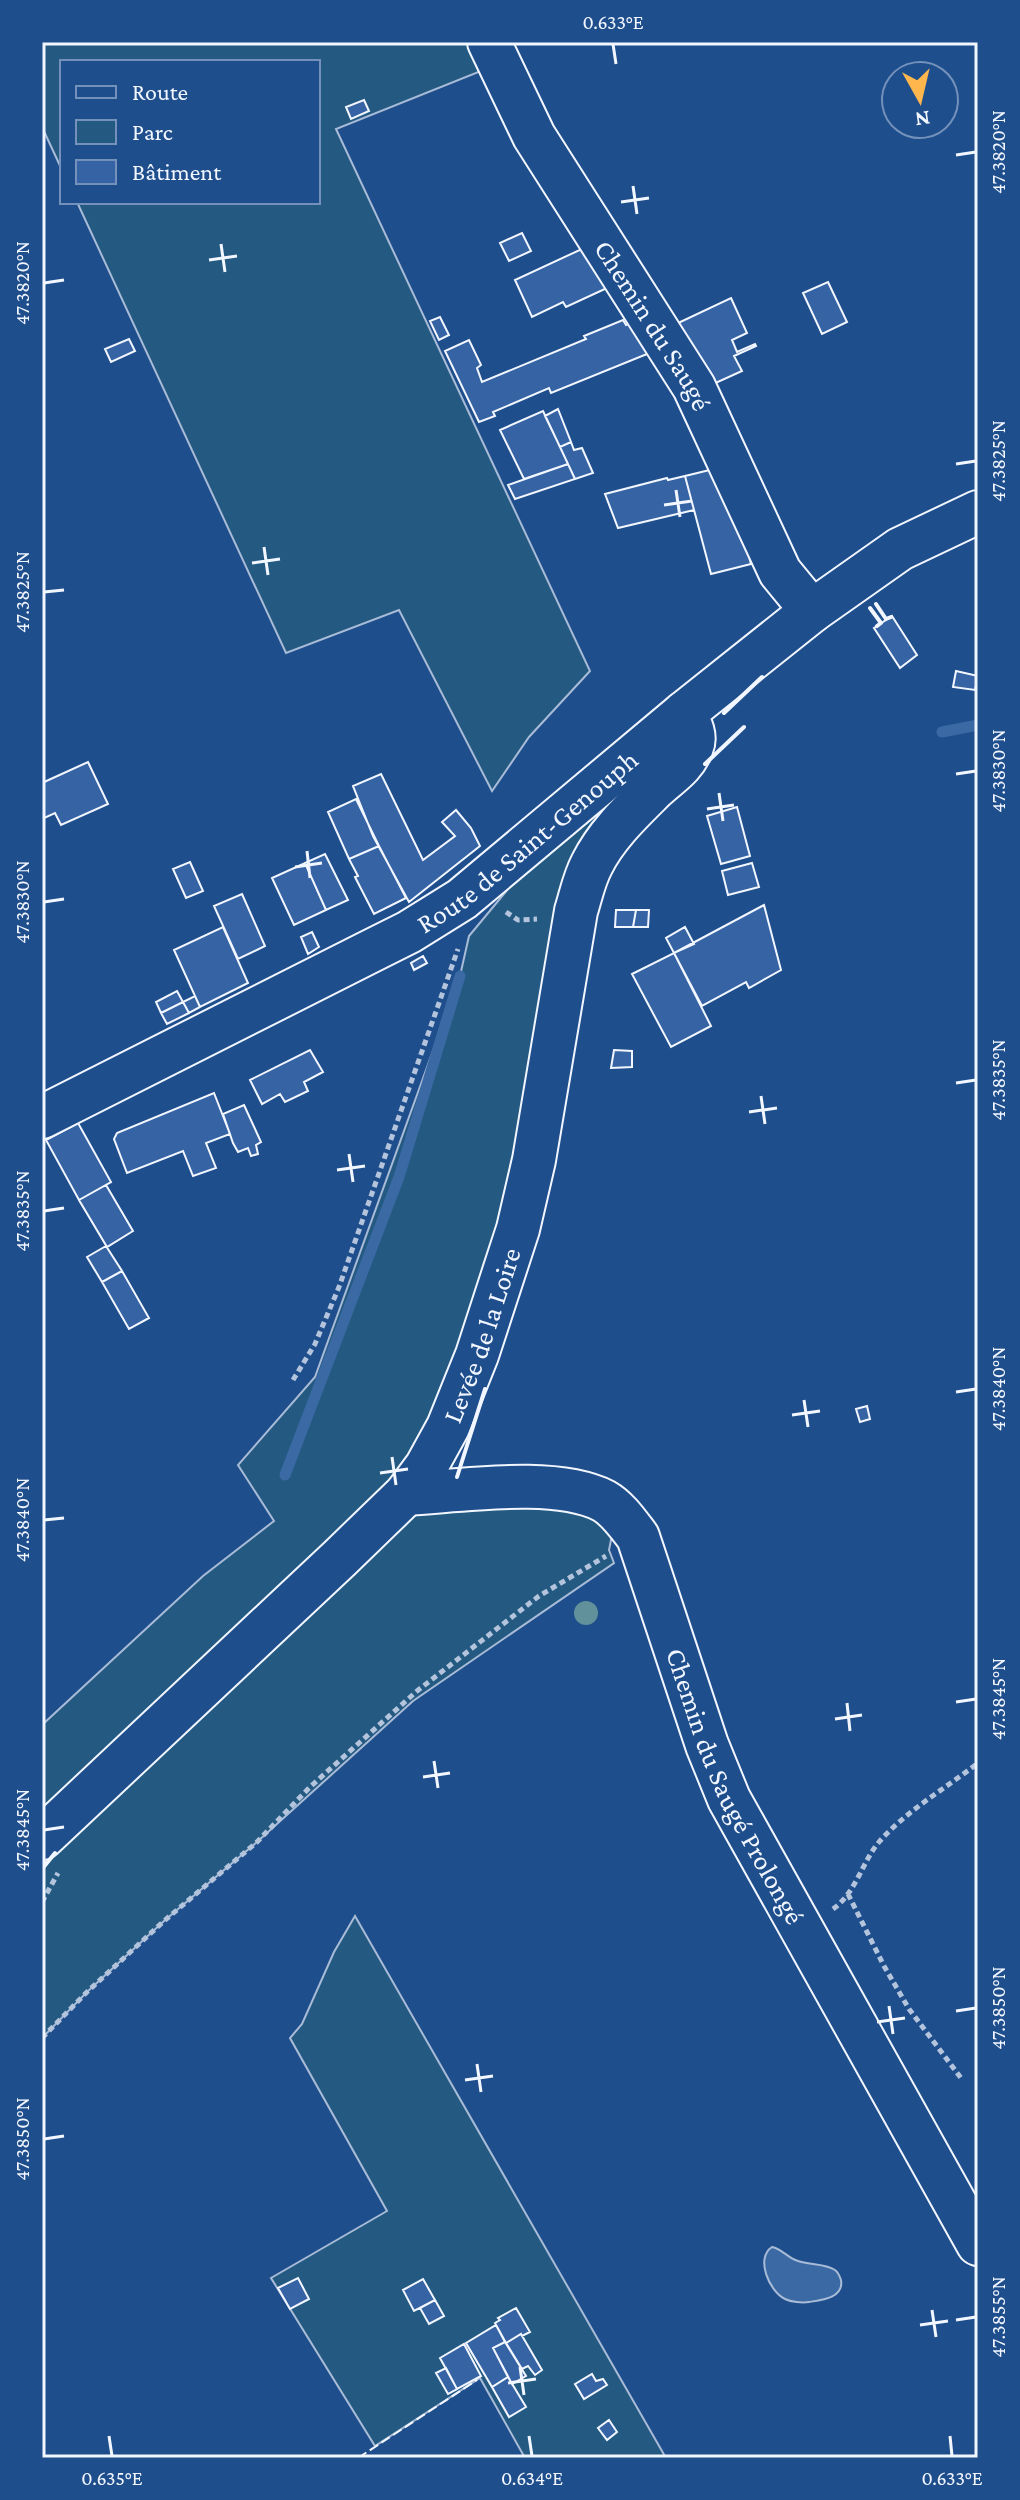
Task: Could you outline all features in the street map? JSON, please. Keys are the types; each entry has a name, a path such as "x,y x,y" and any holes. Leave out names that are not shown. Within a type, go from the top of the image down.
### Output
{"street":[{"name":"Chemin du Saugé","path":"489,42 534,136 694,387 780,572 812,611"},
{"name":"Route de Saint-Genouph","path":"42,1117 385,944 462,899 684,713 812,611 900,549 978,512"},
{"name":"Levée de la Loire","path":"42,1838 406,1494 426,1467 448,1427 477,1355 518,1229 536,1146 576,911 586,876 619,825 685,763 694,744 693,728 684,713"},
{"name":"Chemin du Saugé Prolongé","path":"406,1494 522,1487 566,1489 604,1502 624,1518 638,1537 712,1758 729,1799 978,2244"}],"path":[{"path":"293,1380 315,1344 339,1287 462,939"},
{"path":"42,2038 164,1921 257,1842 310,1787 417,1691 539,1596 638,1537"},
{"path":"798,1921 822,1915 837,1906 848,1894 878,1843 901,1821 978,1763"},
{"path":"848,1894 909,2009 961,2078"}],"green space":[{"path":"42,42 473,42 486,69 336,129 590,671 529,737 492,791 399,610 286,653 78,204 320,204 320,60 60,60 60,166 42,127"},
{"path":"676,747 622,804 484,1304 409,1466 42,1820 42,1725 203,1576 274,1521 238,1465 315,1377 460,976 469,936 518,877"},
{"path":"580,1504 612,1535 609,1550 614,1563 413,1701 164,1921 42,2038 42,1865 60,1842 409,1511"},
{"path":"355,1916 666,2458 525,2458 480,2378 375,2446 271,2278 387,2211 290,2038 302,2024 334,1952"}],"shaded area":[{"path":"772,2247 798,2261 835,2270 841,2280 839,2291 831,2297 814,2301 785,2299 769,2282 764,2266 767,2252"}],"building":[{"path":"364,100 369,111 351,119 346,107"},
{"path":"522,233 531,251 509,261 500,243"},
{"path":"584,248 607,288 566,307 563,302 532,317 515,280"},
{"path":"828,282 847,322 822,334 803,293"},
{"path":"731,298 747,333 732,340 737,352 756,346 734,356 742,371 709,386 676,324"},
{"path":"440,317 449,335 439,340 430,321"},
{"path":"623,320 626,325 634,322 652,352 551,393 549,388 493,412 495,416 479,422 445,351 469,340 481,365 477,368 482,382 586,339 584,336"},
{"path":"129,339 135,351 111,362 105,349"},
{"path":"558,409 571,442 560,447 545,416"},
{"path":"543,411 568,464 524,479 500,430"},
{"path":"571,442 574,450 582,448 593,473 575,479 560,447"},
{"path":"568,464 575,479 515,499 508,485"},
{"path":"722,467 751,564 711,574 685,476"},
{"path":"685,476 694,510 618,528 605,494"},
{"path":"892,616 917,655 900,668 874,628"},
{"path":"956,671 978,676 975,690 953,687"},
{"path":"88,762 108,804 61,825 55,813 42,819 42,783"},
{"path":"381,774 423,860 455,836 442,822 456,810 471,828 480,846 409,902 373,836 353,786"},
{"path":"356,799 379,846 349,859 328,812"},
{"path":"737,807 750,856 721,864 707,816"},
{"path":"379,846 406,898 374,914 349,859"},
{"path":"325,854 348,900 326,910 305,863"},
{"path":"190,862 203,891 186,898 173,869"},
{"path":"305,863 326,910 294,925 272,878"},
{"path":"752,863 759,887 728,895 722,871"},
{"path":"242,894 265,946 238,959 214,906"},
{"path":"764,905 781,970 749,988 746,982 702,1006 674,953"},
{"path":"616,910 636,910 633,927 615,927"},
{"path":"636,910 649,910 648,927 633,927"},
{"path":"223,927 248,983 200,1007 174,950"},
{"path":"685,927 694,944 674,953 666,938"},
{"path":"312,932 319,947 308,954 301,937"},
{"path":"674,953 711,1026 671,1047 632,974"},
{"path":"423,956 427,963 414,970 411,963"},
{"path":"177,991 183,1002 161,1013 156,1002"},
{"path":"195,996 200,1007 189,1013 183,1002"},
{"path":"183,1002 189,1013 167,1024 161,1013"},
{"path":"310,1050 323,1072 304,1082 308,1091 285,1102 280,1094 262,1104 250,1080"},
{"path":"614,1050 632,1051 632,1067 611,1068"},
{"path":"214,1093 230,1134 206,1143 216,1168 193,1176 183,1151 127,1173 114,1139 117,1133"},
{"path":"244,1105 261,1142 256,1145 258,1154 251,1156 248,1148 238,1152 223,1114"},
{"path":"78,1123 111,1182 79,1200 46,1140"},
{"path":"106,1185 133,1231 107,1247 79,1200"},
{"path":"106,1246 122,1271 102,1282 87,1257"},
{"path":"122,1271 149,1318 129,1329 102,1282"},
{"path":"867,1406 870,1419 860,1422 856,1409"},
{"path":"298,2278 309,2299 290,2309 278,2288"},
{"path":"423,2279 435,2300 414,2311 403,2290"},
{"path":"435,2300 444,2316 429,2324 420,2308"},
{"path":"516,2308 530,2332 506,2343 495,2323"},
{"path":"496,2325 505,2342 493,2348 508,2377 492,2387 466,2343"},
{"path":"521,2334 542,2370 535,2375 528,2366 522,2369 506,2343"},
{"path":"505,2342 526,2376 512,2384 493,2348"},
{"path":"464,2344 481,2376 457,2389 440,2358"},
{"path":"446,2368 457,2389 448,2394 436,2373"},
{"path":"592,2374 596,2381 603,2379 607,2385 584,2399 575,2384"},
{"path":"508,2377 526,2407 509,2417 492,2387"},
{"path":"609,2420 617,2432 607,2440 598,2428"}],"waterway":[{"path":"942,732 978,725"},
{"path":"285,1475 399,1177 460,976"}],"fence":[{"path":"358,2458 477,2380"}],"wall":[{"path":"876,604 886,619 891,617"},
{"path":"870,608 881,623 877,626"},
{"path":"724,713 762,677"},
{"path":"705,764 744,727"},
{"path":"457,1477 485,1389"},
{"path":"42,1869 55,1853"}]}
